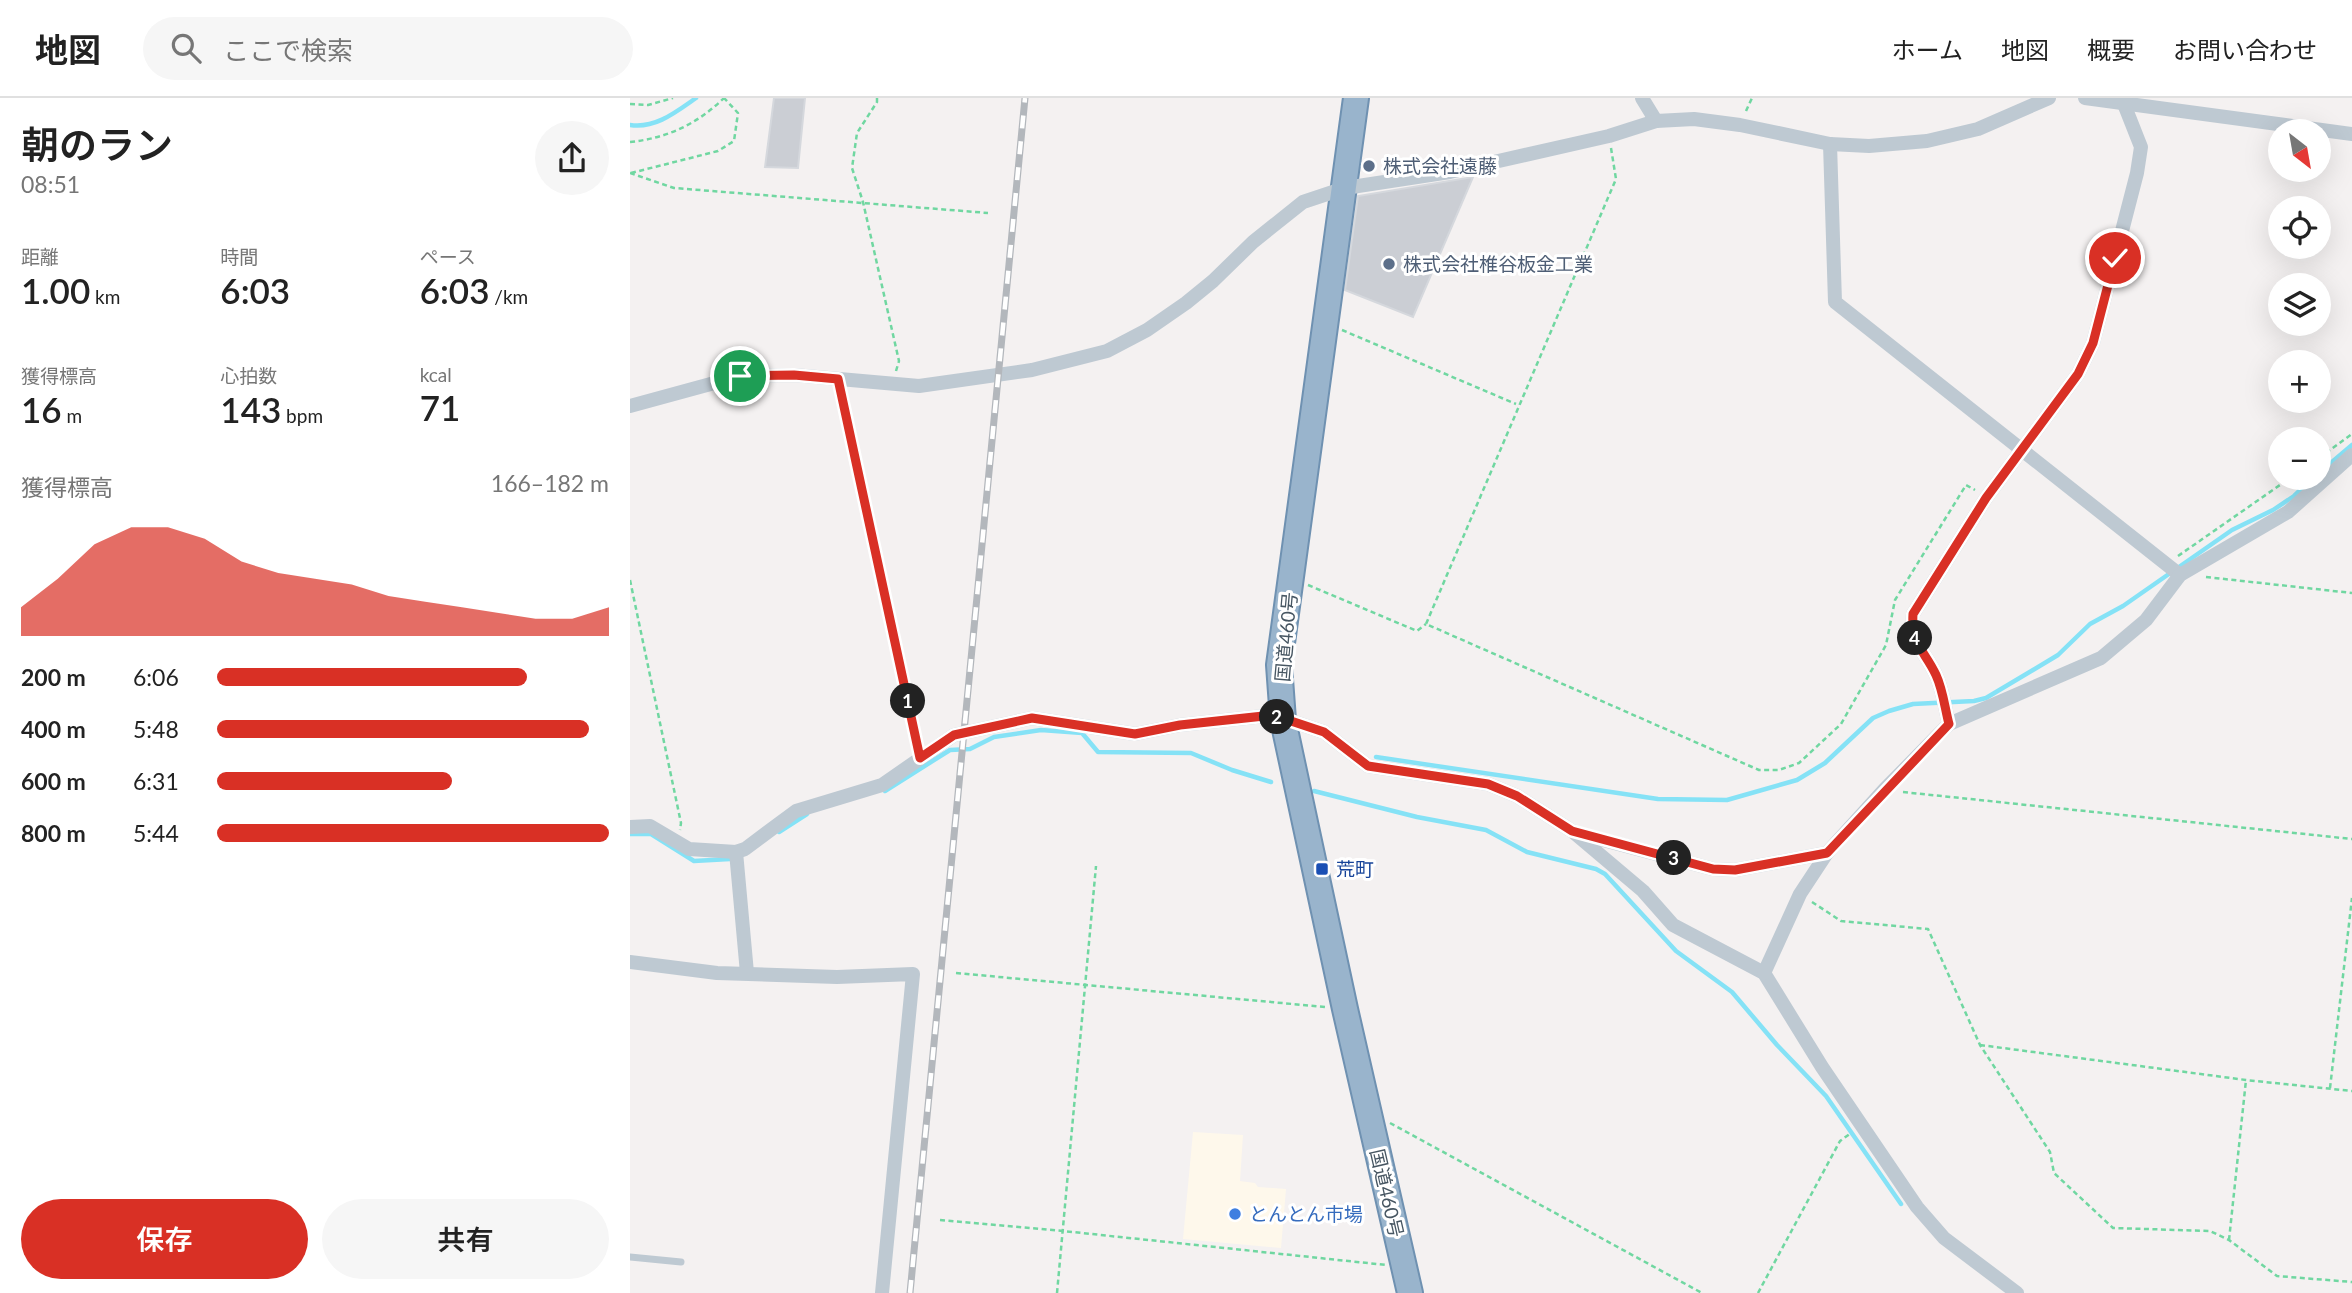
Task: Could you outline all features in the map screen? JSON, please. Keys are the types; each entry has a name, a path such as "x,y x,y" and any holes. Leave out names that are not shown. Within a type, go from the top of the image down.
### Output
{"highway":[{"name":"国道460号","path":"1356,98 1279,665 1283,720 1410,1293"}],"street":[{"path":"1642,98 1656,121"},
{"path":"630,406 740,376 794,375 919,386 1032,370 1107,351 1147,330 1186,303 1253,242 1303,202 1345,188 1450,172 1609,136 1656,121 1694,119 1740,125 1830,144 1869,146 1927,141 1978,128 2049,98"},
{"path":"2085,98 2125,101 2352,134"},
{"path":"1949,724 1936,675 1919,649 1912,630 1913,614 1986,498 2078,374 2093,343 2137,173 2141,147 2125,101"},
{"path":"1830,144 1835,302 2167,564 2185,572"},
{"path":"1764,974 1800,894 1827,853 1949,724 2101,658 2146,620 2185,572 2288,512 2352,455"},
{"path":"630,827 650,826 689,849 736,852 745,849 796,811 882,785 954,735 1032,718 1135,734 1180,725 1273,715 1324,732 1368,766 1488,784 1517,796 1572,831 1643,891 1673,925 1764,974 1917,1207 1944,1238 2017,1293"},
{"path":"1572,831 1713,869 1735,870 1827,853"},
{"path":"736,852 747,973"},
{"path":"630,962 717,973 837,977 913,974 882,1293"}],"lane":[{"path":"630,1257 681,1262"}],"path":[{"path":"630,104 648,105 673,98"},
{"path":"630,142 654,140 683,129 708,113 724,98 738,113 734,141 718,151 630,173"},
{"path":"877,98 857,133 852,168 863,202 899,361 893,384"},
{"path":"1291,578 1417,631 1426,624 1616,179 1609,136"},
{"path":"630,173 674,188 988,213"},
{"path":"1326,323 1518,405"},
{"path":"838,379 920,758"},
{"path":"2331,449 2352,434"},
{"path":"1426,624 1759,770 1779,769 1798,763 1841,724 1886,645 1895,600 1966,485 1986,498"},
{"path":"2167,564 2273,490"},
{"path":"2185,572 2207,577 2352,593"},
{"path":"630,580 681,823 678,842"},
{"path":"1884,790 2352,838"},
{"path":"1057,1293 1096,866"},
{"path":"1800,894 1841,921 1928,929 1980,1045 2050,1152 2054,1173 2113,1228 2210,1231 2229,1240 2277,1276 2352,1282"},
{"path":"2330,1088 2352,898"},
{"path":"956,973 1345,1009"},
{"path":"1980,1045 2352,1091"},
{"path":"2229,1240 2246,1080"},
{"path":"1368,1111 1702,1293"},
{"path":"1758,1293 1840,1141 1862,1125"},
{"path":"940,1220 1404,1267"}],"shaded area":[{"name":"とんとん市場","path":"1193,1132 1243,1135 1240,1181 1255,1183 1258,1187 1286,1189 1281,1248 1183,1239"}],"building":[{"path":"774,98 805,98 798,168 765,167"},
{"name":"株式会社椎谷板金工業","path":"1473,177 1413,317 1345,290 1358,196"}],"waterway":[{"path":"630,125 657,122 696,98"},
{"path":"2331,463 2352,445"},
{"path":"1376,757 1658,799 1727,800 1797,780 1825,763 1873,718 1889,711 1913,704 1986,698 2058,655 2090,624 2123,606 2232,530 2273,510 2300,490"},
{"path":"885,791 950,750 970,749 994,737 1041,730 1082,733 1098,752 1191,753 1271,782"},
{"path":"1314,791 1417,817 1486,830 1527,852 1596,869 1605,874 1676,951 1732,992 1777,1045 1826,1096 1901,1204"},
{"path":"779,832 807,814"},
{"path":"630,834 651,834 694,861 730,859"}],"railway":[{"path":"910,1293 1025,98"}],"place":[{"name":"株式会社遠藤","path":"1369,166"},
{"name":"株式会社椎谷板金工業","path":"1389,264"},
{"name":"荒町","path":"1322,869"},
{"name":"とんとん市場","path":"1235,1214"}],"route":[{"path":"740,376 794,375 838,379 920,758 954,735 1032,718 1135,734 1180,725 1273,715 1324,732 1368,766 1488,784 1517,796 1572,831 1713,869 1735,870 1827,853 1949,724 1936,675 1919,649 1912,630 1913,614 1930,583 1986,498 2078,374 2093,343 2115,258"}]}
